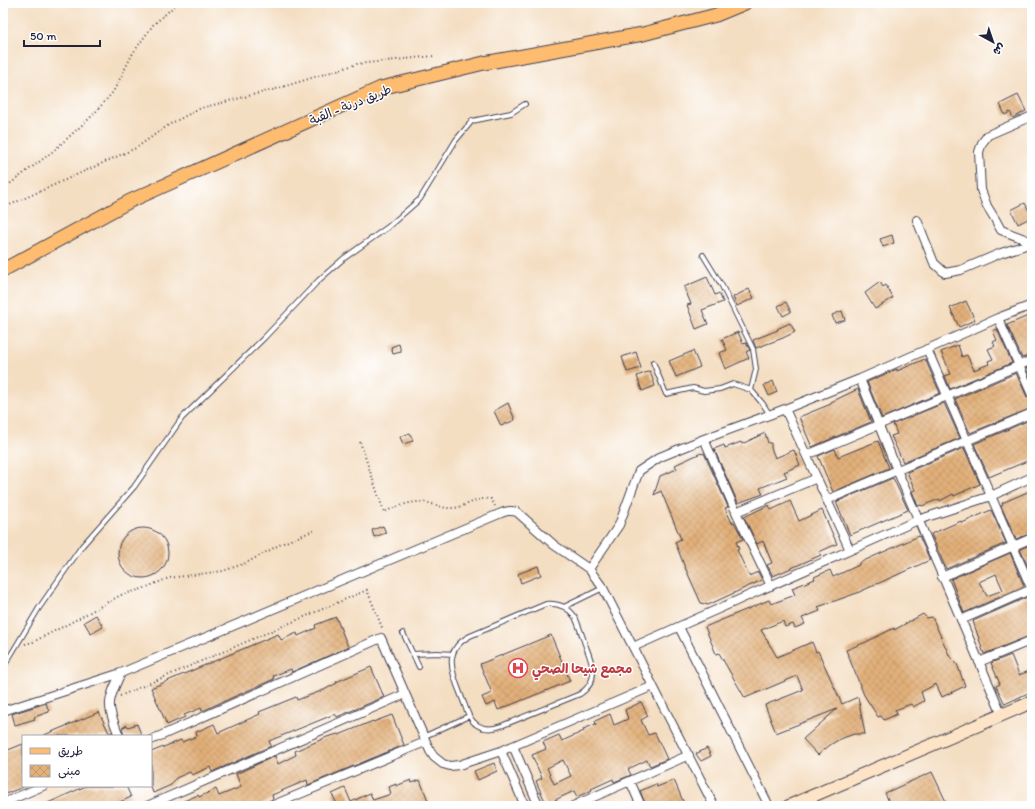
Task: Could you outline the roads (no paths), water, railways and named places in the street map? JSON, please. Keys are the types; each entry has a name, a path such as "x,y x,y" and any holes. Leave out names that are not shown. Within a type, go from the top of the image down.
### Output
{"main road":[{"name":"طريق درنة - القبة","path":"3,270 130,202 381,88 484,63 643,34 716,15 744,3"}],"street":[{"path":"1032,116 988,135 978,152 981,190 987,206 1001,230 1032,242"},
{"path":"917,220 934,263 945,273 961,270 1032,242"},
{"path":"589,569 619,525 639,471 660,457 860,379 998,318 1032,305"},
{"path":"998,318 1032,395"},
{"path":"927,349 1032,590 961,620"},
{"path":"807,455 1032,360"},
{"path":"860,379 918,520 1002,715"},
{"path":"786,409 850,550"},
{"path":"827,500 1032,413"},
{"path":"704,439 771,586"},
{"path":"736,512 817,478"},
{"path":"633,647 918,520 991,496 1032,478"},
{"path":"3,710 121,673 508,510 517,512 554,545 589,569 603,588 714,806"},
{"path":"942,576 1032,538"},
{"path":"679,627 769,806"},
{"path":"152,740 381,638 424,739 434,758 443,764 450,766 459,765 501,751 653,686"},
{"path":"979,662 1032,640"},
{"path":"119,735 110,714 109,701 121,673"},
{"path":"148,806 405,694"},
{"path":"789,806 1032,702"},
{"path":"271,806 424,739"},
{"path":"512,746 538,806"},
{"path":"501,751 525,806"},
{"path":"573,806 689,755"},
{"path":"630,781 641,806"},
{"path":"3,803 41,787"}],"lane":[{"path":"3,668 39,608 82,546 134,487 172,431 191,408 264,338 319,280 343,259 388,227 420,198 456,140 472,121 511,113 525,104"},
{"path":"703,255 722,286 753,350 756,368 751,390"},
{"path":"653,362 666,394 693,388 704,391 720,389 733,384 751,390 770,415"},
{"path":"564,607 603,588"},
{"path":"546,604 558,604 564,607 568,609 575,617 592,661 594,672 593,678 588,687 580,694 496,728 481,727 476,724 469,716 452,671 453,654 460,643 477,633 546,604"},
{"path":"403,633 419,667"},
{"path":"413,654 436,652 453,654"},
{"path":"424,739 469,716"}],"place":[{"name":"مجمع شيحا الصحي","path":"518,668"}]}
